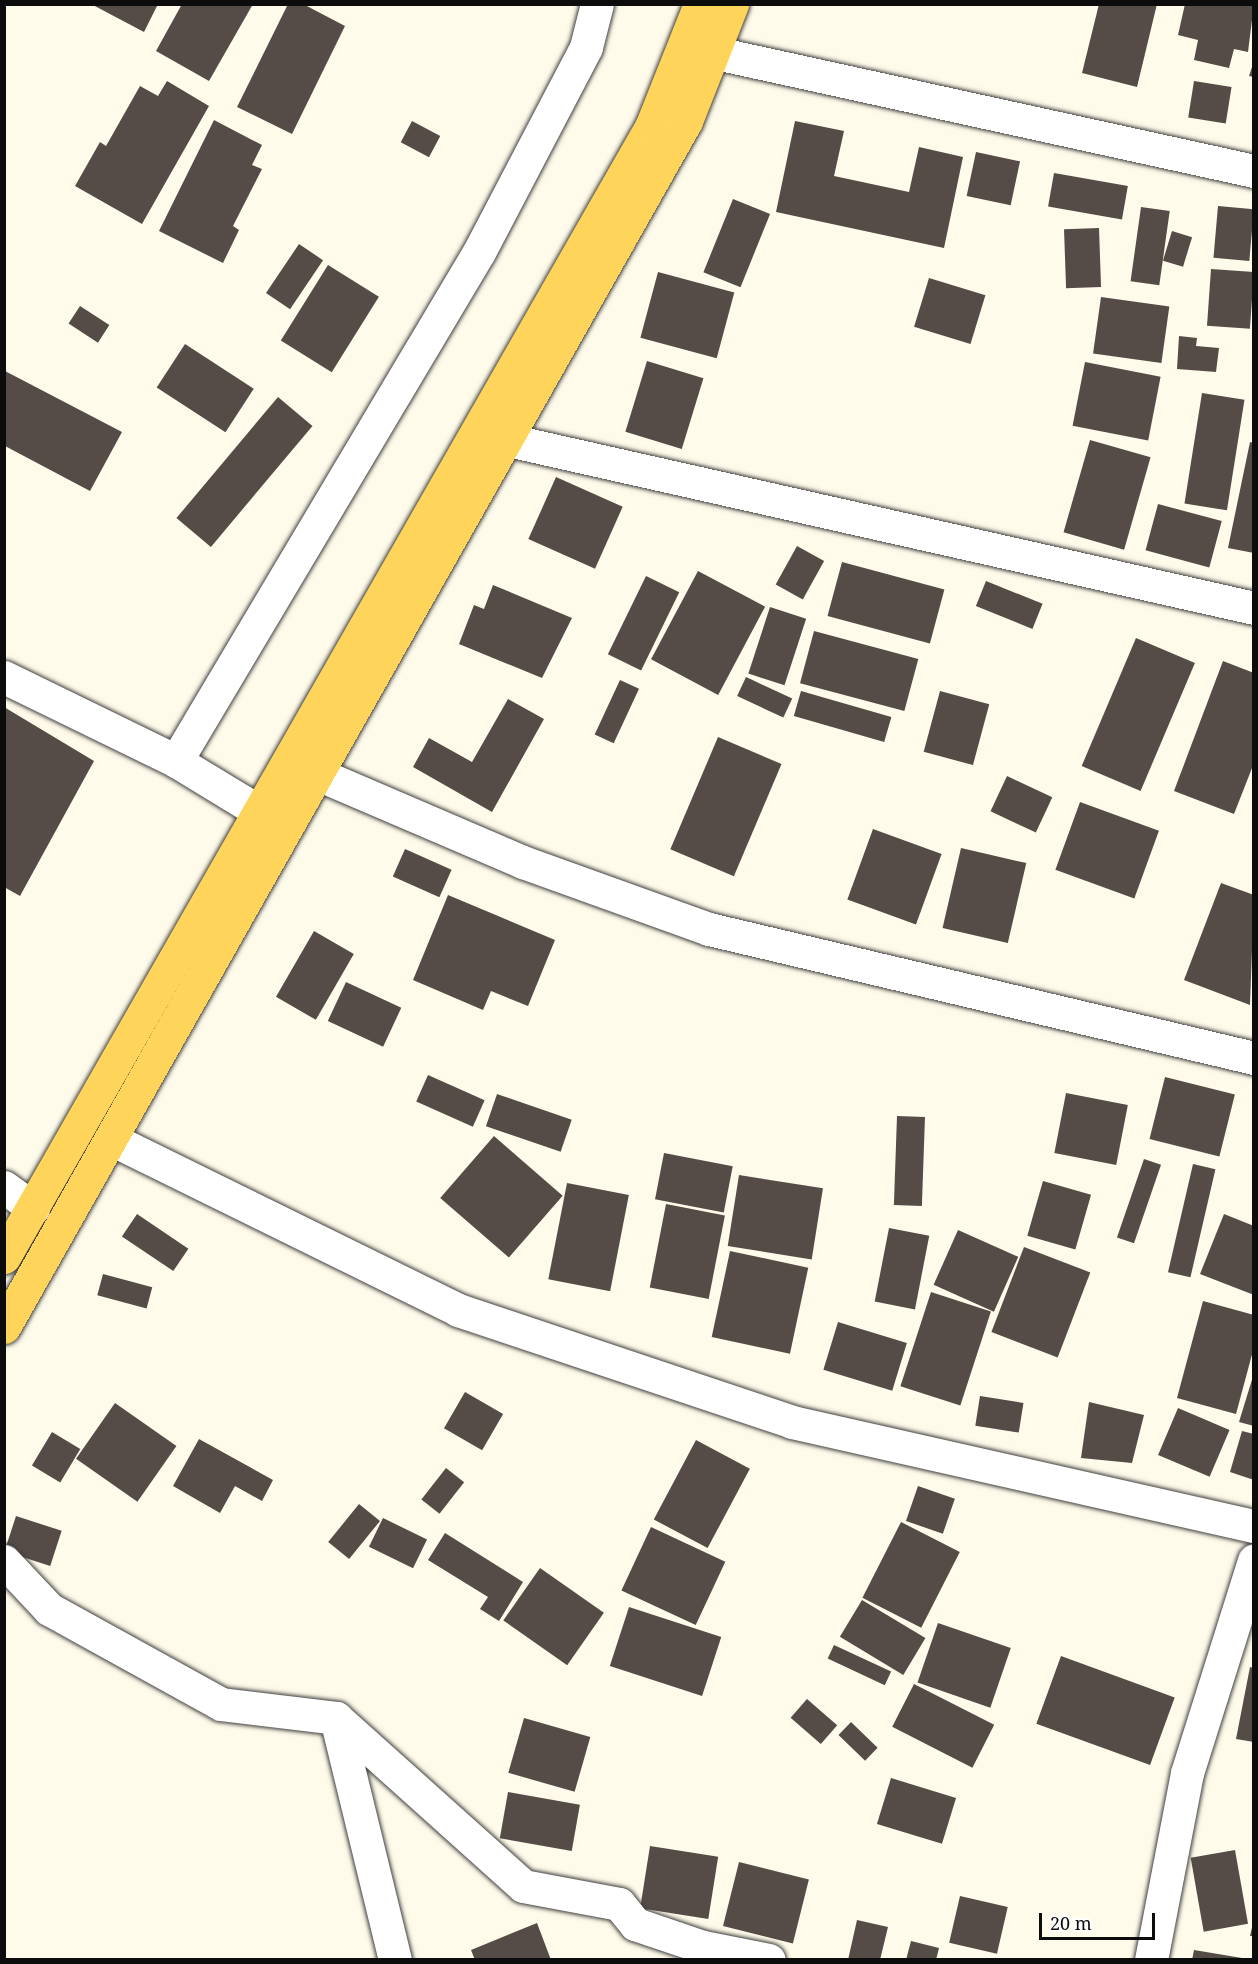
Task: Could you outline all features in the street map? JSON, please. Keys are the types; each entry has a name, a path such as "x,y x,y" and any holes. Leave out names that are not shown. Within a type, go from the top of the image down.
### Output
{"main road":[{"path":"4,1257 651,127 700,4"},
{"path":"4,1327 320,775 686,121 716,53 732,4"}],"street":[{"path":"176,760 479,252 586,47 597,4"},
{"path":"716,53 1254,171"},
{"path":"508,440 1254,608"},
{"path":"4,677 176,760 260,812"},
{"path":"320,775 523,862 709,929 1254,1058"},
{"path":"113,1140 458,1310 792,1422 1254,1526"},
{"path":"4,1187 33,1208"},
{"path":"1151,1959 1187,1773 1254,1560"},
{"path":"4,1561 49,1609 221,1704 336,1718 523,1886 619,1904 635,1924 703,1947 769,1959"},
{"path":"336,1718 395,1959"}],"building":[{"path":"91,4 158,4 144,32"},
{"path":"182,4 253,4 209,81 156,51"},
{"path":"288,4 303,4 345,26 292,134 237,107"},
{"path":"1099,4 1157,4 1137,87 1082,73"},
{"path":"1185,4 1254,4 1248,52 1234,49 1229,68 1194,60 1198,40 1178,35"},
{"path":"1254,61 1254,77 1249,76"},
{"path":"167,81 209,106 142,224 75,186 100,142 106,146 140,86 158,96"},
{"path":"1194,81 1232,87 1226,123 1188,118"},
{"path":"214,120 262,145 252,165 262,169 233,226 239,230 223,263 159,231"},
{"path":"412,121 440,136 429,157 401,142"},
{"path":"795,121 844,131 834,176 909,192 919,147 963,157 944,248 776,212"},
{"path":"976,152 1020,161 1011,205 967,196"},
{"path":"1054,173 1128,186 1122,220 1048,206"},
{"path":"733,199 770,214 740,287 703,272"},
{"path":"1218,206 1254,209 1249,261 1213,258"},
{"path":"1141,207 1170,211 1159,285 1131,281"},
{"path":"1099,228 1101,287 1066,288 1064,229"},
{"path":"1172,231 1192,237 1183,267 1163,261"},
{"path":"299,244 323,260 290,309 266,293"},
{"path":"328,265 379,297 332,372 281,340"},
{"path":"1211,269 1254,272 1250,329 1207,326"},
{"path":"658,272 734,292 717,358 640,338"},
{"path":"929,278 985,295 971,344 914,327"},
{"path":"1101,297 1169,307 1161,363 1093,353"},
{"path":"80,306 109,325 98,343 69,324"},
{"path":"1179,336 1197,338 1196,346 1219,348 1216,372 1177,369"},
{"path":"185,344 254,389 225,432 157,388"},
{"path":"647,361 703,378 682,449 625,432"},
{"path":"1085,362 1161,377 1148,440 1073,426"},
{"path":"5,371 122,432 90,491 5,446"},
{"path":"1202,393 1244,400 1227,510 1184,504"},
{"path":"278,397 312,426 211,547 176,518"},
{"path":"1090,440 1151,457 1124,550 1064,532"},
{"path":"1250,442 1254,443 1254,553 1228,548"},
{"path":"556,477 623,507 595,569 528,539"},
{"path":"1158,504 1222,521 1209,567 1146,550"},
{"path":"797,546 824,561 803,600 776,584"},
{"path":"842,562 944,589 930,644 828,616"},
{"path":"698,571 765,607 718,695 651,659"},
{"path":"646,576 679,592 641,670 608,654"},
{"path":"986,581 1043,604 1032,629 976,606"},
{"path":"493,585 572,618 542,678 459,644 474,605 484,609"},
{"path":"770,607 806,619 785,685 748,674"},
{"path":"814,631 918,659 904,711 800,683"},
{"path":"1136,638 1195,663 1141,791 1082,766"},
{"path":"1223,661 1254,673 1254,763 1234,814 1174,791"},
{"path":"746,677 792,699 783,718 737,696"},
{"path":"620,680 639,689 614,743 595,734"},
{"path":"801,691 891,717 884,742 794,716"},
{"path":"940,691 989,704 973,765 924,752"},
{"path":"508,699 544,719 492,812 413,767 429,738 472,762"},
{"path":"4,707 94,761 20,896 4,887"},
{"path":"718,737 782,764 734,876 670,849"},
{"path":"1007,776 1052,797 1036,832 991,811"},
{"path":"1080,802 1159,831 1134,898 1055,870"},
{"path":"873,829 942,854 916,924 847,899"},
{"path":"961,848 1026,863 1008,943 943,928"},
{"path":"405,849 452,870 439,897 393,876"},
{"path":"1221,883 1254,895 1250,1005 1184,980"},
{"path":"448,895 555,940 528,1006 491,991 483,1010 413,980"},
{"path":"314,931 354,954 316,1020 276,997"},
{"path":"346,982 401,1008 383,1047 328,1021"},
{"path":"428,1075 485,1100 473,1127 416,1101"},
{"path":"1165,1077 1235,1094 1219,1157 1150,1139"},
{"path":"1066,1093 1128,1105 1116,1165 1054,1153"},
{"path":"497,1094 572,1120 561,1152 486,1126"},
{"path":"897,1116 925,1117 922,1206 894,1205"},
{"path":"494,1136 563,1196 509,1258 440,1198"},
{"path":"664,1153 733,1166 724,1212 655,1199"},
{"path":"1144,1159 1161,1165 1134,1243 1117,1237"},
{"path":"1193,1164 1215,1169 1190,1277 1168,1272"},
{"path":"739,1175 823,1188 812,1259 728,1246"},
{"path":"1043,1181 1091,1195 1075,1250 1027,1236"},
{"path":"567,1183 629,1195 610,1291 548,1279"},
{"path":"666,1204 725,1215 709,1299 650,1287"},
{"path":"137,1214 188,1249 173,1271 122,1236"},
{"path":"1224,1214 1254,1226 1254,1295 1200,1274"},
{"path":"889,1228 929,1236 915,1309 875,1302"},
{"path":"958,1230 1018,1257 994,1312 934,1285"},
{"path":"1024,1247 1090,1272 1058,1357 991,1332"},
{"path":"730,1251 808,1268 790,1354 712,1337"},
{"path":"103,1274 152,1287 147,1308 97,1295"},
{"path":"931,1292 991,1311 960,1406 900,1386"},
{"path":"1203,1301 1254,1315 1254,1347 1236,1414 1177,1398"},
{"path":"838,1322 907,1343 892,1391 823,1370"},
{"path":"1254,1373 1254,1426 1239,1422"},
{"path":"465,1392 503,1414 482,1450 444,1428"},
{"path":"980,1396 1023,1403 1019,1433 975,1426"},
{"path":"1089,1402 1144,1415 1132,1463 1081,1458"},
{"path":"115,1403 176,1446 137,1502 76,1459"},
{"path":"1178,1408 1230,1430 1210,1477 1158,1455"},
{"path":"1242,1431 1254,1434 1254,1480 1230,1472"},
{"path":"52,1432 80,1449 60,1482 32,1465"},
{"path":"199,1439 273,1480 262,1501 235,1486 220,1513 173,1486"},
{"path":"696,1440 750,1469 708,1548 654,1519"},
{"path":"446,1468 464,1482 439,1514 421,1500"},
{"path":"918,1486 955,1499 943,1534 906,1521"},
{"path":"359,1504 380,1521 349,1559 328,1542"},
{"path":"16,1516 62,1531 50,1566 5,1551"},
{"path":"383,1518 427,1539 413,1568 369,1547"},
{"path":"901,1522 960,1552 921,1628 862,1598"},
{"path":"651,1527 725,1562 696,1625 621,1590"},
{"path":"445,1533 523,1582 499,1621 480,1609 488,1597 428,1560"},
{"path":"540,1568 604,1613 567,1665 503,1620"},
{"path":"862,1600 925,1638 903,1675 840,1637"},
{"path":"629,1607 721,1637 702,1696 610,1666"},
{"path":"938,1623 1011,1648 990,1708 917,1683"},
{"path":"834,1645 891,1672 885,1685 828,1659"},
{"path":"1061,1656 1175,1697 1150,1765 1036,1724"},
{"path":"1250,1667 1254,1668 1254,1742 1236,1739"},
{"path":"914,1684 994,1725 972,1768 892,1727"},
{"path":"807,1699 837,1725 821,1744 791,1718"},
{"path":"524,1718 590,1737 575,1792 508,1773"},
{"path":"851,1722 878,1748 865,1761 838,1735"},
{"path":"891,1778 956,1798 942,1844 877,1824"},
{"path":"508,1792 580,1805 572,1851 500,1838"},
{"path":"650,1846 718,1857 708,1919 640,1908"},
{"path":"1235,1850 1248,1924 1204,1932 1191,1858"},
{"path":"739,1862 809,1879 793,1943 723,1926"},
{"path":"960,1896 1008,1907 997,1954 949,1943"},
{"path":"1254,1919 1254,1936 1250,1936"},
{"path":"857,1920 888,1927 880,1960 848,1960"},
{"path":"537,1923 551,1960 475,1960 471,1950"},
{"path":"911,1941 939,1948 936,1960 906,1960"},
{"path":"1194,1950 1242,1958 1242,1960 1192,1960"}]}
